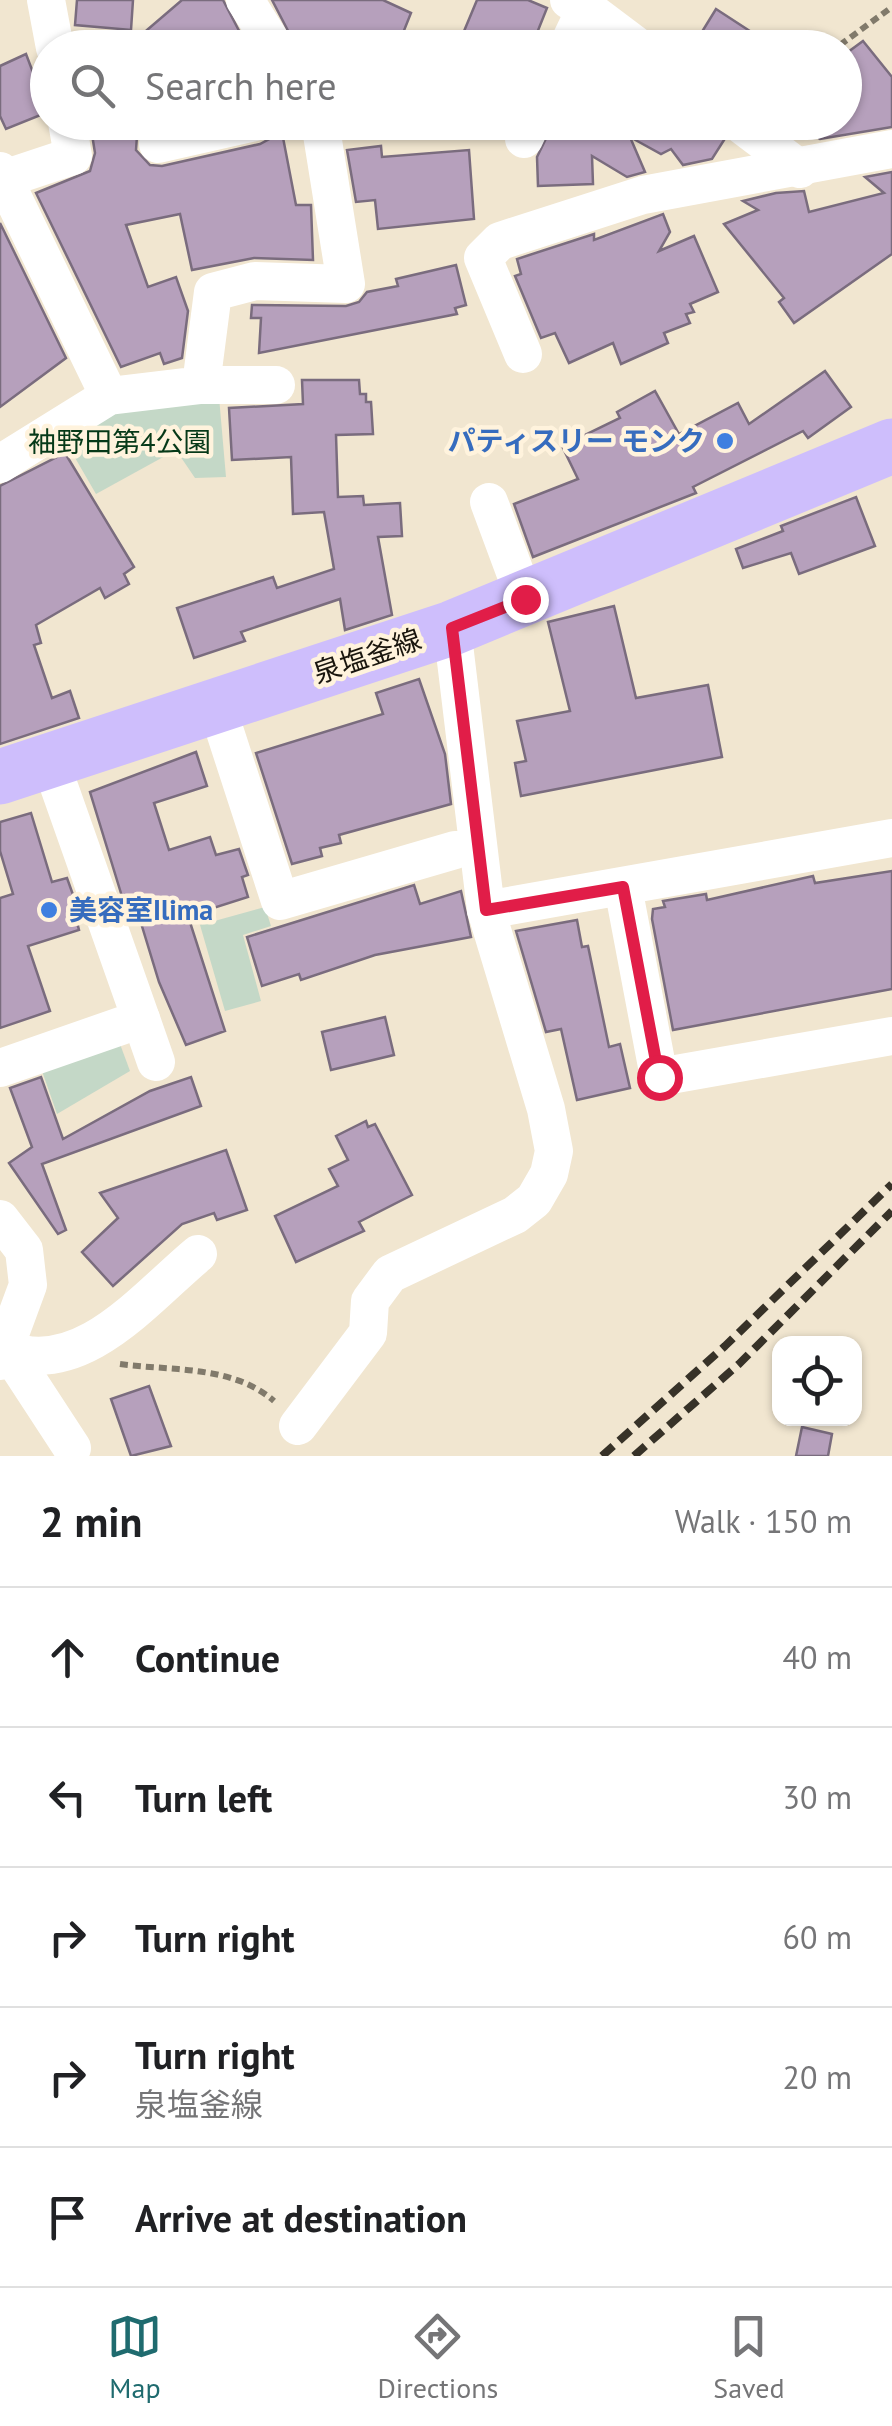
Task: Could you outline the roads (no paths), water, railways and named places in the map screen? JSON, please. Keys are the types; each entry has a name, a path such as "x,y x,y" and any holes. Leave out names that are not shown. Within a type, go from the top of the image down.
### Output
{"main road":[{"name":"泉塩釜線","path":"25,769 452,628 892,446"}],"street":[{"path":"46,0 51,30"},
{"path":"245,0 264,30"},
{"path":"571,30 577,4 614,30"},
{"path":"70,140 73,156 2,175 109,396"},
{"path":"158,144 176,140"},
{"path":"201,385 214,292 255,282 346,284 323,140"},
{"path":"761,140 800,170"},
{"path":"523,354 483,258 500,241 643,195 800,170 892,149"},
{"path":"0,464 109,396 201,385 276,385"},
{"path":"488,502 525,599"},
{"path":"298,1426 368,1333 370,1301 390,1274 515,1215 534,1200 549,1174 554,1151 546,1108 486,910 452,628"},
{"path":"217,707 280,901 455,850"},
{"path":"25,769 141,1018 156,1062"},
{"path":"486,910 892,838"},
{"path":"623,887 659,1077 892,1036"},
{"path":"0,1068 141,1018"},
{"path":"0,1218 24,1250 28,1285 4,1355"},
{"path":"4,1355 34,1360 81,1350 198,1254"},
{"path":"4,1355 72,1448"}],"railway":[{"path":"602,1456 725,1346 892,1184"},
{"path":"634,1456 739,1364 892,1211"}],"place":[{"name":"パティスリー モンク","path":"725,441"},
{"name":"美容室Ilima","path":"49,910"}],"park label":[{"name":"袖野田第4公園","path":"120,442"}]}
